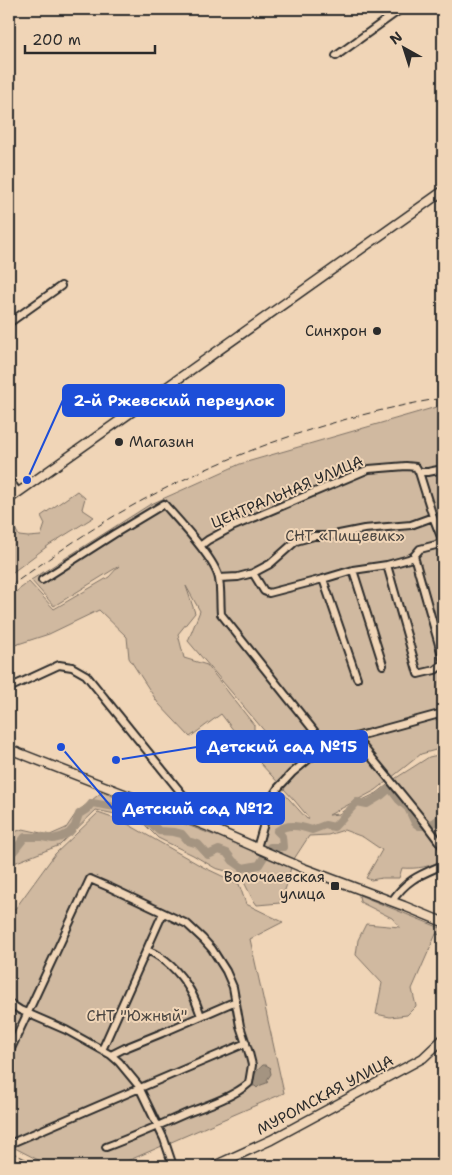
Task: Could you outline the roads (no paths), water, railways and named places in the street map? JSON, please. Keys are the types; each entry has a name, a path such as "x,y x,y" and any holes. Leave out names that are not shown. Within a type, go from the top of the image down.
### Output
{"main road":[{"path":"9,499 443,191"},
{"path":"9,749 209,827 303,868 443,922"},
{"name":"МУРОМСКАЯ УЛИЦА","path":"214,1166 271,1140 423,1058 443,1039"}],"street":[{"path":"336,56 401,9"},
{"path":"9,323 61,286"},
{"name":"ЦЕНТРАЛЬНАЯ УЛИЦА","path":"200,546 232,527 369,470 406,466 416,467 419,472 443,469"},
{"path":"253,573 264,591 269,593 353,570 387,565 409,559 420,549 443,541 433,518 419,472"},
{"path":"9,480 18,492"},
{"path":"42,580 164,504 200,546 211,562 219,578 221,614 327,747"},
{"path":"219,578 238,577 253,573 270,564 296,541 314,536 329,536 364,529 411,525 433,518"},
{"path":"414,556 443,659"},
{"path":"387,565 418,674 435,670 443,664"},
{"path":"353,570 383,664"},
{"path":"323,579 357,678"},
{"path":"9,688 59,665 72,667 86,675 209,827"},
{"path":"256,848 269,805 278,788 310,758 327,747 355,737 443,713"},
{"path":"355,737 443,847"},
{"path":"392,902 406,884 443,864"},
{"path":"9,1053 90,879 187,924 204,939 226,971 233,987 240,1026 252,1065 249,1083 211,1104 106,1148"},
{"path":"102,1050 163,913"},
{"path":"147,950 164,959 178,974 190,990 201,1016"},
{"path":"111,1055 236,1001"},
{"path":"9,1004 66,1030 111,1055 130,1075 139,1088 164,1139 173,1166"},
{"path":"14,1142 246,1043"}],"waterway":[{"path":"9,853 14,851 25,837 53,839 69,833 75,826 79,814 92,803 115,807 137,814 159,831 182,834 188,841 198,844 208,855 219,850 227,853 233,861 243,868 259,865 270,847 283,847 282,836 277,831 281,828 294,826 312,830 325,825 334,827 357,802 367,804 390,788 408,808 415,823 419,826 427,826 443,816"}],"railway":[{"path":"9,587 116,515 194,475 274,442 316,428 400,406 443,398"},
{"path":"9,1151 39,1166"}],"place":[{"name":"Синхрон","path":"377,331"},
{"name":"Магазин","path":"119,442"},
{"name":"2-й Ржевский переулок","path":"27,480"},
{"name":"Детский сад №12","path":"61,747"},
{"name":"Детский сад №15","path":"116,760"},
{"name":"Волочаевская улица","path":"335,886"}],"park label":[{"name":"СНТ «Пищевик»","path":"345,536"},
{"name":"СНТ \"Южный\"","path":"137,1016"}]}
